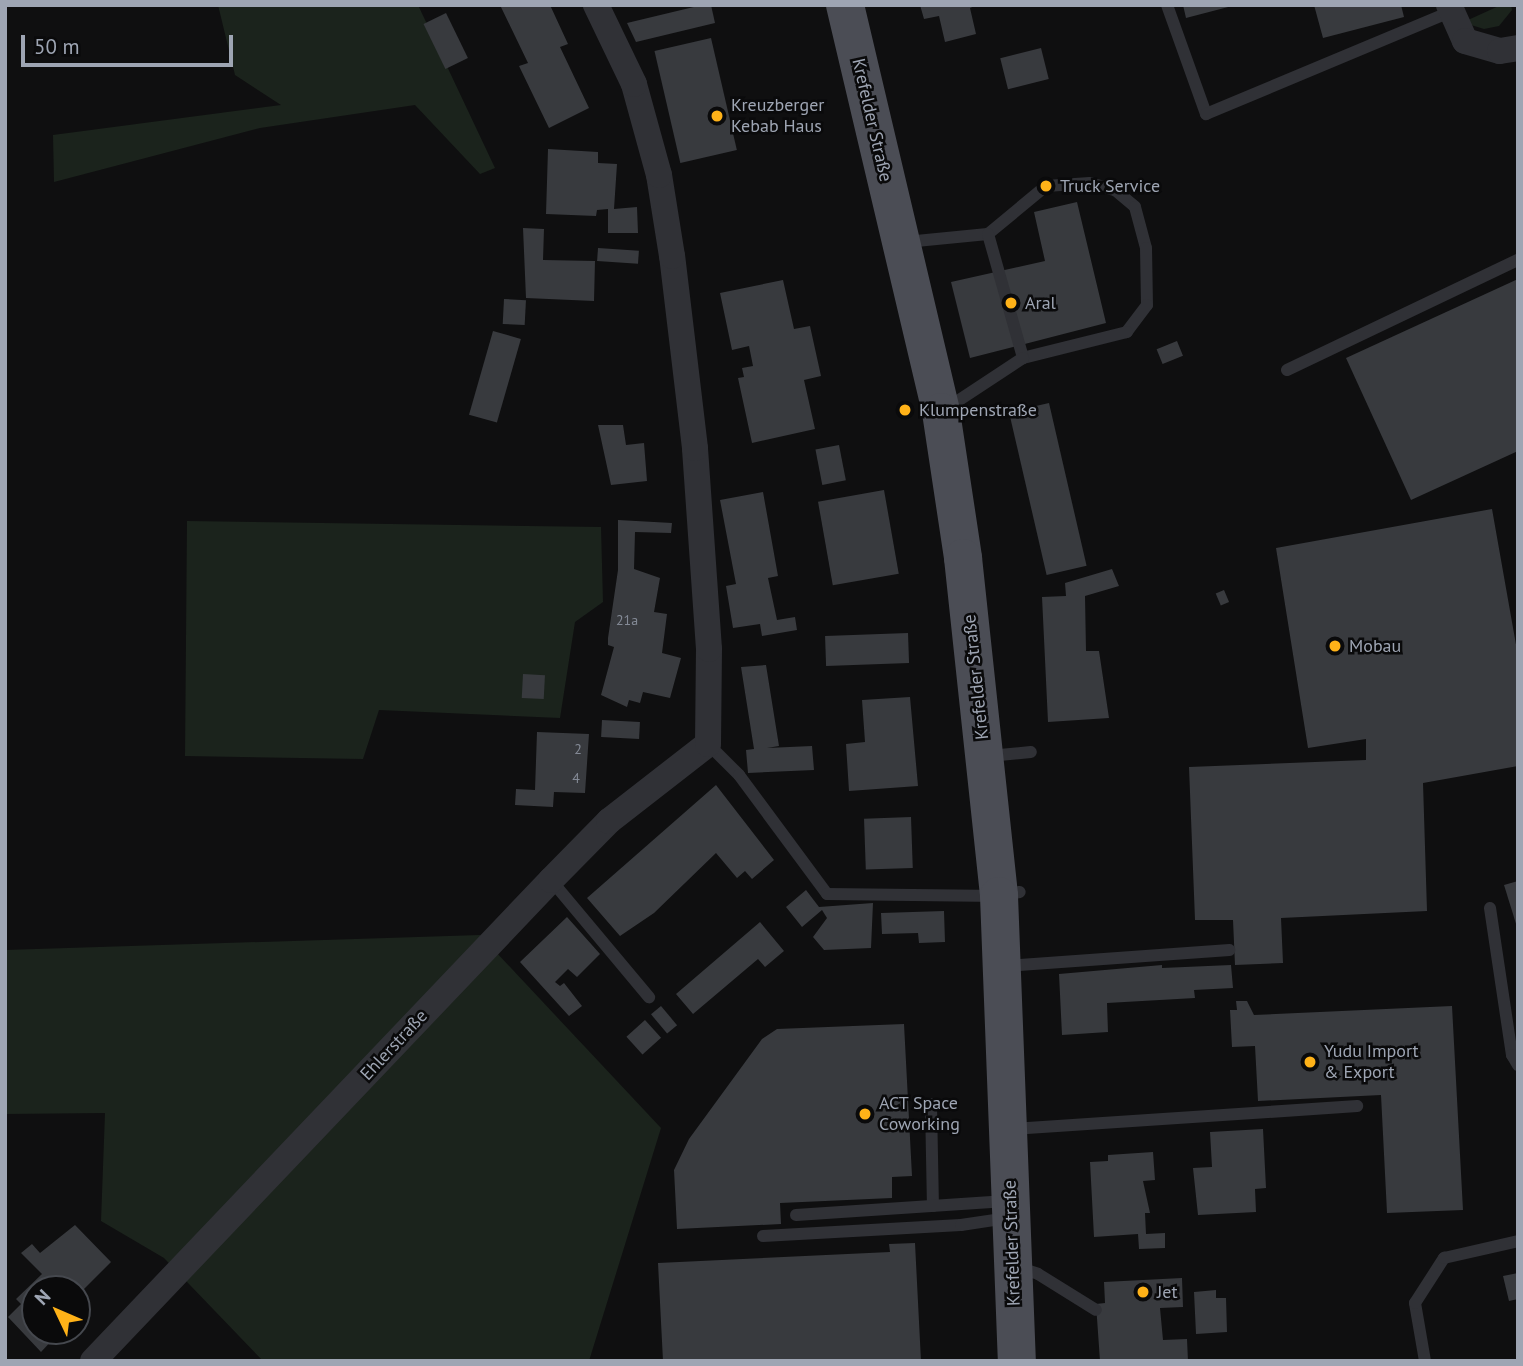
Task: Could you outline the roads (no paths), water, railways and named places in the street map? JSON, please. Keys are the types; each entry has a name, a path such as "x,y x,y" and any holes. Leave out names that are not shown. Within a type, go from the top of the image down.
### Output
{"main road":[{"name":"Krefelder Straße","path":"845,5 941,412 963,558 985,757 1009,894 1002,966 1017,1361"}],"street":[{"path":"596,5 634,84 659,175 672,256 696,461 709,649 708,744"},
{"path":"1451,8 1465,41 1500,51 1518,48"},
{"name":"Ehlerstraße","path":"93,1361 609,821 708,744"}],"lane":[{"path":"1167,5 1206,114 1451,8"},
{"path":"901,244 932,236 988,234 1046,186 1090,183 1115,190 1135,207 1146,248 1147,305 1127,331 1023,358 967,400 941,412"},
{"path":"988,234 1023,358"},
{"path":"1287,370 1518,260"},
{"path":"708,744 739,775 827,894 1009,894"},
{"path":"985,757 1031,752"},
{"path":"551,880 649,997"},
{"path":"1490,908 1512,1055 1518,1065"},
{"path":"1002,966 1229,950"},
{"path":"931,1104 933,1206"},
{"path":"1008,1129 1357,1106"},
{"path":"796,1215 933,1206 1011,1209"},
{"path":"762,1236 961,1225 1011,1209"},
{"path":"1425,1361 1415,1303 1444,1258 1518,1241"},
{"path":"1013,1265 1038,1274 1096,1310"}],"place":[{"name":"Kreuzberger Kebab Haus","path":"717,116"},
{"name":"Truck Service","path":"1046,186"},
{"name":"Aral","path":"1011,303"},
{"name":"Klumpenstraße","path":"905,410"},
{"name":"Mobau","path":"1335,646"},
{"name":"Yudu Import & Export","path":"1310,1062"},
{"name":"ACT Space Coworking","path":"865,1114"},
{"name":"Jet","path":"1143,1292"}]}
